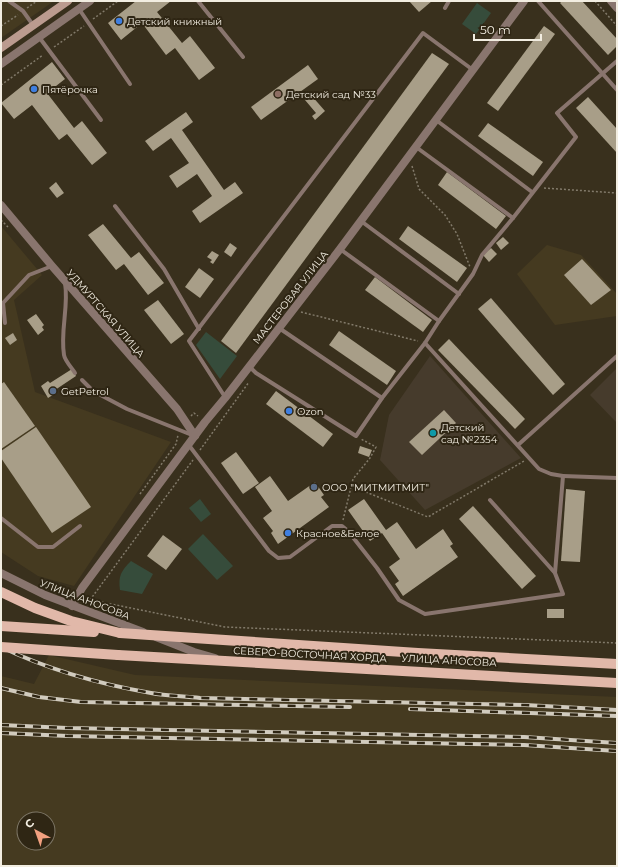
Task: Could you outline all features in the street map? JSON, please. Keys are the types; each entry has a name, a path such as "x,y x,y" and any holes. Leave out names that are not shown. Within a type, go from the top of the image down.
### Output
{"main road":[{"path":"1,48 68,1"},
{"name":"СЕВЕРО-ВОСТОЧНАЯ ХОРДА","path":"1,592 35,608 71,621 120,633"},
{"name":"СЕВЕРО-ВОСТОЧНАЯ ХОРДА","path":"1,626 426,654 617,664"},
{"name":"СЕВЕРО-ВОСТОЧНАЯ ХОРДА","path":"1,647 438,674 617,683"}],"street":[{"path":"1,64 90,1"},
{"name":"МАСТЕРОВАЯ УЛИЦА","path":"72,606 78,595 204,422 225,398 248,366 340,249 524,1"},
{"path":"610,1 617,8"},
{"name":"УДМУРТСКАЯ УЛИЦА","path":"1,205 52,266 177,409 195,436"},
{"name":"УЛИЦА АНОСОВА","path":"1,574 72,606 205,655 227,659 617,679"},
{"name":"УЛИЦА АНОСОВА","path":"163,640 617,664"}],"lane":[{"path":"9,1 23,11 33,25"},
{"path":"198,1 243,57"},
{"path":"446,8 449,1"},
{"path":"538,1 617,90"},
{"path":"78,9 130,84"},
{"path":"225,398 189,341 424,33 473,70"},
{"path":"39,37 101,120"},
{"path":"248,366 256,373 356,436 382,398 426,342 439,321 473,274 482,255 576,137 557,113 617,60"},
{"path":"436,120 532,192"},
{"path":"416,147 513,218"},
{"path":"115,206 164,269 199,329"},
{"path":"361,221 459,294"},
{"path":"340,249 439,321"},
{"path":"5,323 3,303 29,275 52,266"},
{"path":"65,281 67,296 63,319 64,356 76,373"},
{"path":"279,328 382,398"},
{"path":"426,342 539,469 551,474 563,476 617,478"},
{"path":"518,445 617,356"},
{"path":"82,380 93,392 127,409 195,436"},
{"path":"188,444 269,551 278,558 290,557 332,526 342,526 348,531 377,568 399,600 424,614 563,594 555,573 490,500"},
{"path":"555,573 563,476"},
{"path":"1,518 38,547 53,547 80,526"}],"path":[{"path":"1,85 118,1"},
{"path":"595,1 617,26"},
{"path":"408,157 419,189 445,215 457,234 473,274"},
{"path":"536,188 617,193"},
{"path":"293,310 426,342"},
{"path":"90,600 256,373"},
{"path":"342,526 353,479 370,458 376,447 356,436"},
{"path":"352,486 428,517 529,458"},
{"path":"78,595 90,600 225,627 617,643"}],"shaded area":[{"path":"1,1 54,1 1,38"},
{"path":"1,226 42,275 14,300 35,392 171,442 74,586 38,576 1,552"},
{"path":"547,245 581,255 617,294 617,316 555,325 517,274"},
{"path":"430,356 521,458 425,510 380,460 389,415"},
{"path":"617,368 617,423 590,395"},
{"path":"49,655 135,675 617,697 617,866 1,866 1,676 34,684"}],"green space":[{"path":"477,3 491,13 476,34 462,24"},
{"path":"206,332 237,356 220,379 196,345"},
{"path":"200,499 211,514 201,522 189,508"},
{"path":"203,534 233,566 217,580 188,549"},
{"path":"131,561 153,574 142,594 120,590 119,581 121,574"}],"building":[{"path":"136,1 171,1 157,12 182,43 190,36 215,68 199,80 175,48 166,55 142,23 121,40 108,23"},
{"path":"409,1 432,1 419,12"},
{"path":"562,1 582,1 617,39 617,46 608,55 560,3"},
{"path":"544,26 555,34 498,111 487,103"},
{"path":"432,53 449,64 236,353 221,341"},
{"path":"52,62 65,79 47,93 74,128 82,121 107,153 92,165 67,134 59,140 32,105 14,119 1,103"},
{"path":"308,65 318,79 261,120 251,107"},
{"path":"311,95 325,111 315,120 312,116 316,113 305,100"},
{"path":"588,97 617,129 617,153 576,108"},
{"path":"186,112 193,122 182,130 224,190 235,182 243,193 200,223 192,211 212,196 197,174 177,188 169,176 189,163 171,138 153,151 145,141"},
{"path":"488,123 543,162 533,176 478,136"},
{"path":"447,172 506,216 496,229 438,185"},
{"path":"56,182 64,193 57,198 49,188"},
{"path":"103,224 131,258 139,252 164,283 148,295 124,264 116,270 88,235"},
{"path":"408,226 467,268 457,282 399,239"},
{"path":"503,237 509,243 501,250 496,243"},
{"path":"230,243 237,248 231,257 224,252"},
{"path":"491,248 497,254 489,262 483,255"},
{"path":"212,251 219,255 213,264 210,262 212,260 207,257"},
{"path":"582,259 611,290 591,305 564,275"},
{"path":"199,268 214,279 200,298 185,287"},
{"path":"375,277 432,320 423,332 365,290"},
{"path":"491,298 565,384 553,395 478,309"},
{"path":"158,300 184,334 171,344 144,310"},
{"path":"36,314 44,325 42,327 44,330 38,335 27,320"},
{"path":"339,331 396,371 387,385 329,345"},
{"path":"13,333 17,340 10,345 5,338"},
{"path":"449,339 525,419 515,429 438,350"},
{"path":"72,369 76,376 55,390 56,393 48,398 41,386 48,381 50,383"},
{"path":"4,382 35,426 1,449 1,384"},
{"path":"276,391 333,434 323,447 266,404"},
{"name":"Детский сад №2354","path":"444,410 456,423 422,455 409,442"},
{"path":"36,427 91,507 52,533 1,458 1,451"},
{"path":"360,446 372,450 369,457 358,453"},
{"path":"236,452 259,483 243,494 221,463"},
{"path":"270,476 288,501 315,482 324,495 321,497 329,507 278,544 271,533 273,531 263,518 272,511 255,487"},
{"path":"566,489 585,491 580,562 561,561"},
{"path":"364,499 386,530 397,522 416,549 443,529 453,544 450,546 458,557 403,596 395,584 399,581 389,567 400,559 382,533 370,541 348,510"},
{"path":"473,506 536,576 522,589 459,519"},
{"path":"163,535 182,549 166,570 147,556"},
{"path":"547,609 564,609 564,618 547,618"}],"railway":[{"path":"1,647 37,663 93,681 163,695 200,698 525,705 617,710"},
{"path":"1,688 39,697 81,702 350,707"},
{"path":"410,709 617,716"},
{"path":"1,725 67,728 524,737 617,743"},
{"path":"1,733 68,736 524,745 617,751"}],"place":[{"name":"Детский книжный","path":"119,21"},
{"name":"Пятёрочка","path":"34,89"},
{"name":"Детский сад №33","path":"278,94"},
{"name":"GetPetrol","path":"53,391"},
{"name":"Ozon","path":"289,411"},
{"name":"Детский сад №2354","path":"433,433"},
{"name":"ООО \"МИТМИТМИТ\"","path":"314,487"},
{"name":"Красное&Белое","path":"288,533"}]}
